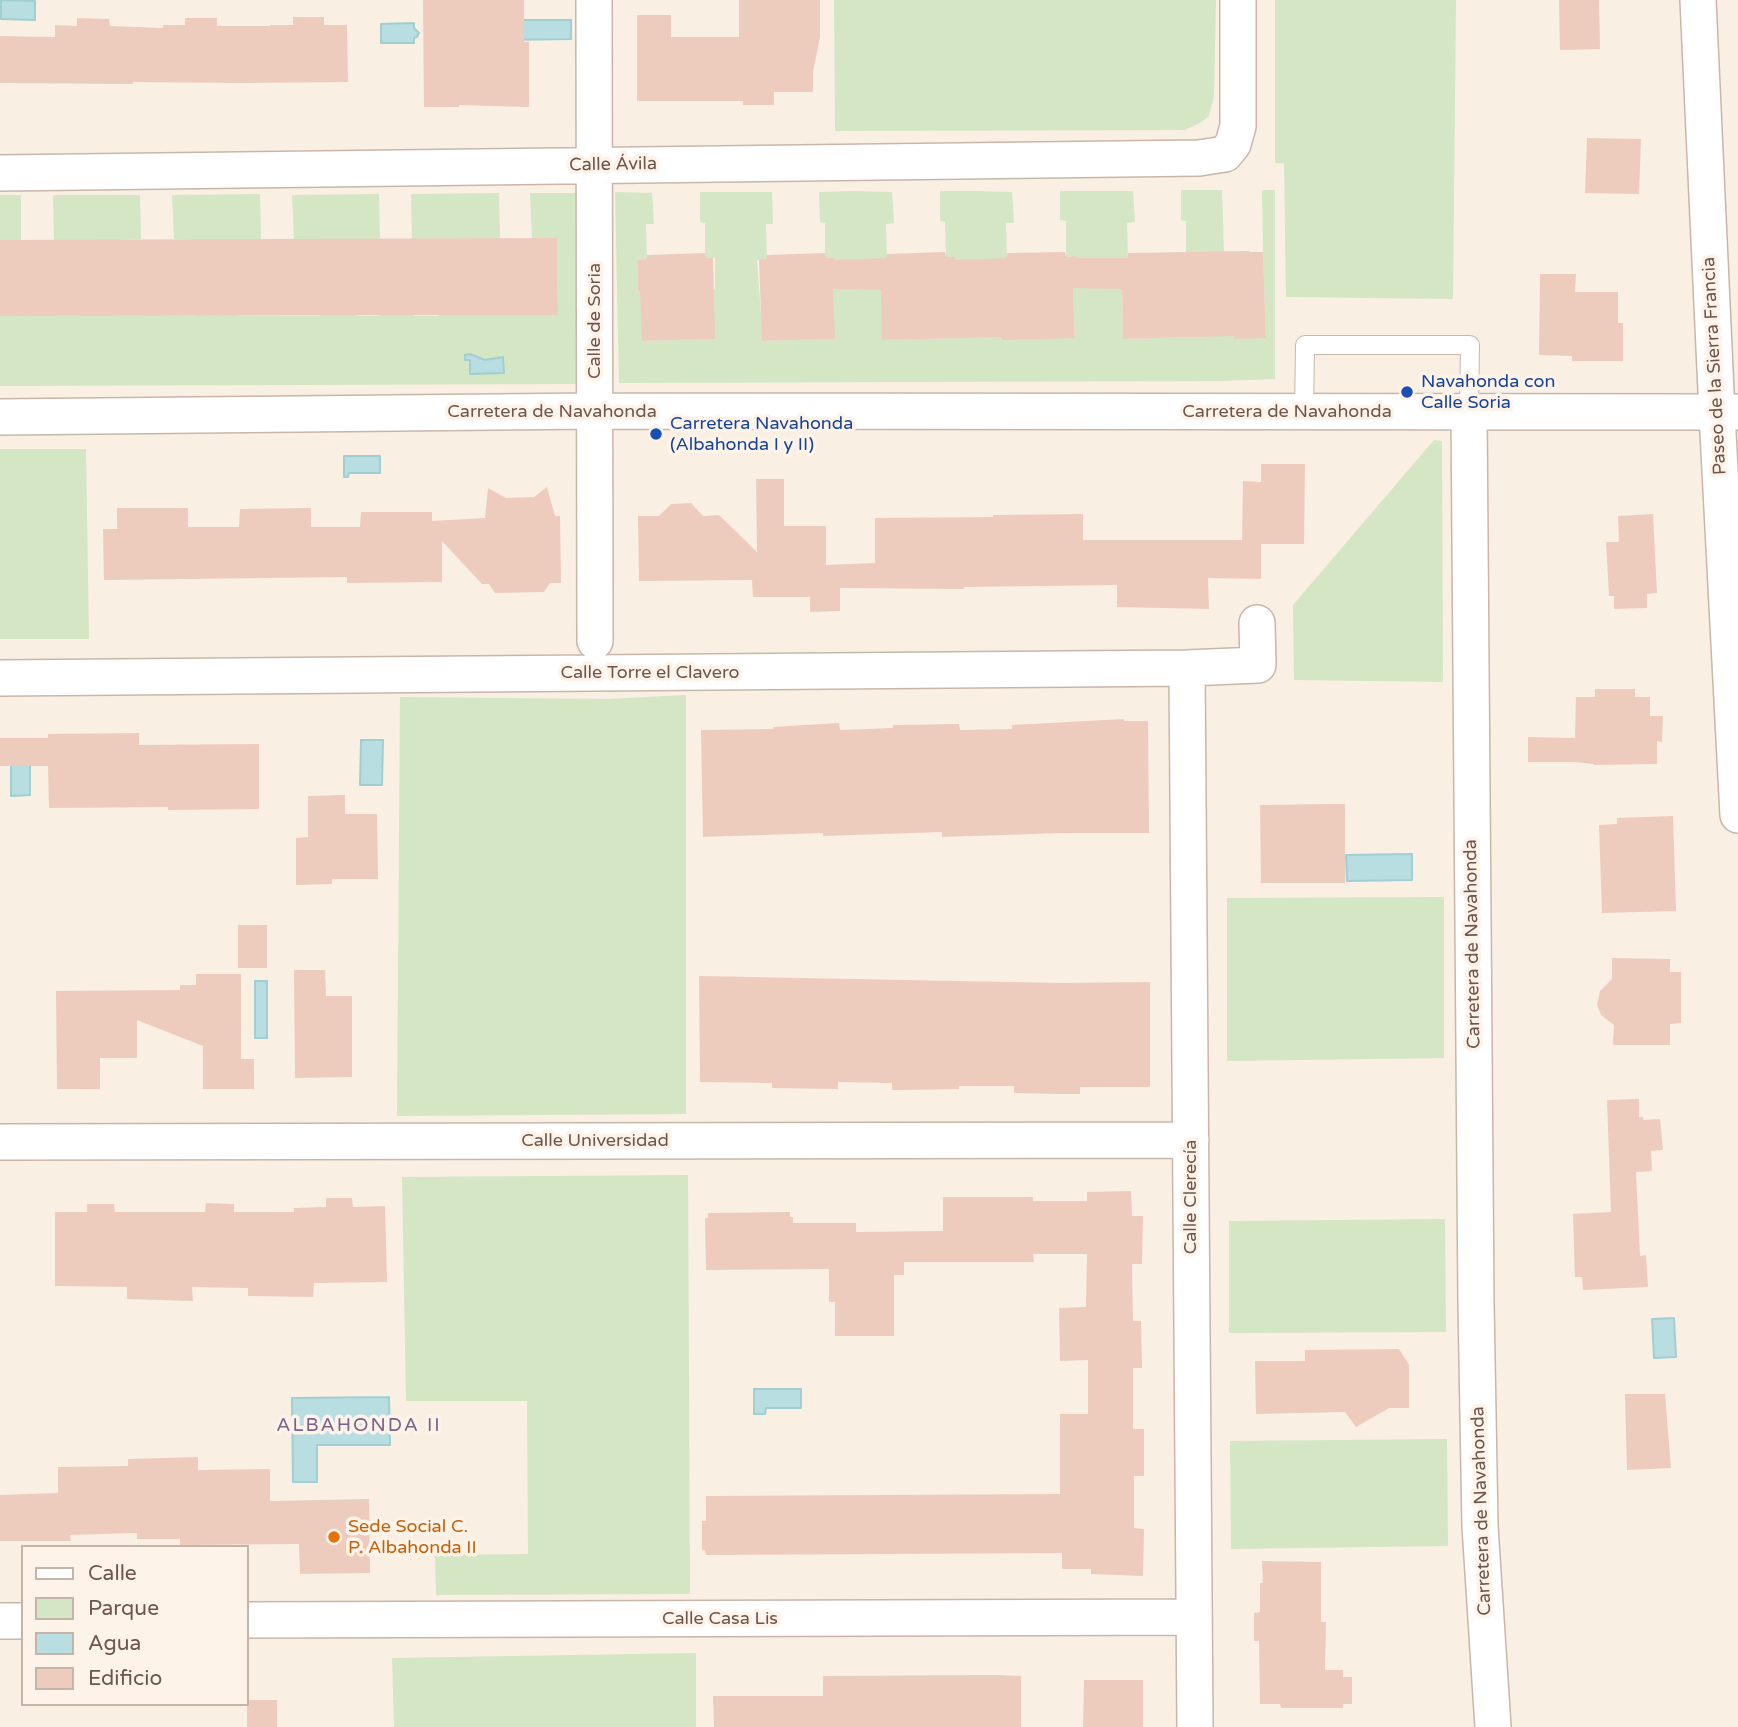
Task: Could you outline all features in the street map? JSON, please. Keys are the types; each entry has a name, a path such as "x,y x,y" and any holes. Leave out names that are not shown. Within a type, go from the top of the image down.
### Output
{"street":[{"name":"Calle de Soria","path":"594,0 595,641"},
{"name":"Calle Ávila","path":"0,173 1199,158 1225,155 1233,144 1238,126 1238,0"},
{"name":"Paseo de la Sierra Francia","path":"1698,0 1727,413 1738,816"},
{"name":"Carretera de Navahonda","path":"0,417 595,411 1469,412 1480,1526 1493,1727"},
{"path":"1469,412 1727,413"},
{"name":"Calle Torre el Clavero","path":"0,678 1187,668 1258,665 1257,623"},
{"name":"Calle Clerecía","path":"1187,668 1195,1727"},
{"name":"Calle Universidad","path":"0,1142 1191,1140"},
{"name":"Calle Casa Lis","path":"248,1620 1194,1617"},
{"path":"0,1621 21,1621"}],"lane":[{"path":"1304,412 1305,345 1470,345 1469,412"}],"green space":[{"path":"834,0 1216,0 1214,96 1209,116 1185,130 835,131"},
{"path":"1275,0 1456,0 1453,299 1286,297 1284,163 1275,163"},
{"path":"1181,190 1222,190 1224,252 1235,339 1266,337 1262,190 1275,190 1275,379 619,383 615,192 652,193 654,224 646,224 647,259 637,260 643,341 714,339 715,258 705,258 705,223 700,222 700,192 772,192 773,224 766,224 767,259 757,260 763,341 834,339 835,258 825,258 825,223 820,222 819,192 853,191 892,192 894,223 886,224 887,258 878,290 881,290 883,340 954,338 955,257 946,257 945,222 940,221 940,191 1012,192 1014,223 1006,223 1007,258 998,259 1075,338 1074,256 1066,257 1066,221 1060,220 1060,191 1133,191 1135,222 1127,223 1128,258 1118,258 1123,339 1196,337 1194,288 1186,256 1186,221 1181,220"},
{"path":"499,193 500,238 475,315 558,314 557,239 532,238 530,193 576,193 577,384 0,386 0,316 22,316 23,304 54,304 55,316 80,316 54,240 53,195 140,195 141,239 117,240 117,316 142,316 142,304 174,303 175,316 198,316 199,240 174,239 172,195 260,194 261,239 236,240 237,316 320,316 319,239 294,239 292,195 379,194 380,239 355,304 356,316 380,316 380,304 413,304 413,316 438,316 438,304 412,239 411,194"},
{"path":"0,195 21,195 21,240 0,240"},
{"path":"1434,440 1442,441 1443,682 1294,680 1293,605"},
{"path":"0,449 86,449 89,639 0,639"},
{"path":"686,695 686,1114 397,1116 400,697 606,699"},
{"path":"1444,897 1444,1058 1227,1061 1227,898"},
{"path":"688,1175 690,1594 436,1595 435,1555 528,1554 527,1401 406,1401 402,1177"},
{"path":"1445,1219 1446,1332 1229,1333 1229,1221"},
{"path":"1447,1439 1448,1546 1231,1549 1230,1441"},
{"path":"696,1653 696,1727 394,1727 392,1658"}],"water":[{"path":"1,0 35,1 35,20 1,19"},
{"path":"500,20 571,20 571,39 500,40"},
{"path":"414,23 414,28 419,33 414,38 414,43 381,43 381,24"},
{"path":"470,354 485,360 503,357 504,373 470,374 470,360 465,360 465,355"},
{"path":"344,456 380,456 380,473 349,473 348,477 344,477"},
{"path":"361,740 383,740 382,785 360,785"},
{"path":"11,762 30,762 30,795 11,796"},
{"path":"1412,854 1412,880 1347,881 1346,855"},
{"path":"255,981 267,981 267,1038 255,1038"},
{"path":"1674,1318 1676,1357 1654,1358 1652,1319"},
{"path":"754,1389 801,1389 801,1408 766,1408 765,1414 754,1414"},
{"path":"389,1397 390,1445 317,1445 317,1482 293,1482 292,1398"}],"building":[{"path":"423,0 524,0 524,42 529,42 529,107 424,107"},
{"path":"739,0 820,0 820,37 813,72 813,92 774,92 774,105 743,105 743,101 637,101 637,15 671,15 671,37 739,37"},
{"path":"1559,0 1599,0 1600,49 1560,50"},
{"path":"293,17 324,17 324,25 347,25 348,82 0,83 0,36 55,37 55,25 77,26 77,18 109,19 110,26 163,28 163,25 185,25 185,18 217,18 217,26 270,26 293,25"},
{"path":"1587,138 1641,139 1639,194 1585,193"},
{"path":"557,238 558,315 0,316 0,240"},
{"path":"945,252 946,257 955,257 955,260 1007,258 1007,253 1065,252 1066,257 1075,258 1128,258 1128,253 1263,252 1266,338 1234,339 1234,336 1123,339 1122,289 1073,288 1075,338 882,340 881,290 833,289 835,339 762,341 759,259 767,259 767,255 825,253 825,258 835,260 887,258 887,254"},
{"path":"705,253 705,258 713,258 715,339 642,341 637,260 647,259 647,255"},
{"path":"1540,274 1576,274 1575,292 1618,292 1618,323 1623,323 1623,361 1572,361 1572,356 1539,355"},
{"path":"1261,464 1305,464 1304,544 1261,544 1261,579 1208,578 1209,609 1117,607 1117,585 964,589 840,588 840,611 810,612 810,597 753,597 752,580 639,581 638,516 659,516 671,504 691,503 703,516 719,515 757,552 756,479 784,479 784,526 826,526 826,565 875,563 875,518 1083,514 1083,540 1242,540 1243,481 1261,482"},
{"path":"547,487 555,516 560,516 561,583 550,583 544,592 495,593 489,584 482,584 442,541 442,582 347,583 347,577 104,580 103,529 117,529 117,508 188,508 188,527 239,527 240,509 311,508 311,527 360,527 361,512 432,512 432,521 485,518 488,488 506,498 534,497"},
{"path":"1653,514 1657,593 1647,594 1647,608 1614,609 1614,596 1609,596 1606,542 1619,542 1618,516"},
{"path":"1595,689 1635,689 1635,697 1650,697 1650,716 1663,716 1662,742 1657,741 1657,764 1528,762 1528,737 1575,738 1576,697 1595,697"},
{"path":"1124,719 1148,721 1149,833 942,837 942,832 823,836 823,833 703,837 701,730 773,729 839,723 840,730 893,728 893,725 959,724 960,730 1012,729 1012,725"},
{"path":"139,733 139,745 259,744 259,809 49,808 48,766 0,766 0,738 48,738 48,734"},
{"path":"345,795 345,814 377,814 378,879 332,879 332,884 296,885 296,838 308,837 308,796"},
{"path":"1345,804 1345,883 1261,883 1260,805"},
{"path":"1673,816 1676,911 1602,913 1599,825 1617,824 1617,818"},
{"path":"238,925 267,925 267,968 238,968"},
{"path":"1612,958 1670,959 1670,972 1681,972 1681,1023 1670,1024 1670,1045 1613,1045 1614,1025 1601,1015 1597,1005 1600,991 1612,979"},
{"path":"294,970 325,970 326,996 352,996 352,1077 295,1078"},
{"path":"196,974 241,974 241,1059 254,1059 254,1089 203,1089 203,1046 137,1020 137,1058 100,1058 100,1089 57,1089 56,991 180,990 180,985 196,985"},
{"path":"699,976 1061,983 1150,982 1150,1087 1080,1087 1080,1094 1059,1094 1014,1093 1014,1086 892,1090 892,1083 838,1082 838,1089 772,1088 772,1083 700,1082"},
{"path":"1639,1099 1639,1117 1643,1117 1643,1120 1660,1119 1663,1150 1651,1151 1652,1171 1636,1172 1640,1256 1646,1255 1648,1287 1583,1290 1582,1277 1575,1277 1573,1214 1611,1212 1607,1100"},
{"path":"1131,1191 1132,1216 1143,1216 1142,1264 1132,1264 1133,1321 1141,1321 1142,1368 1133,1368 1133,1429 1144,1429 1144,1476 1134,1476 1134,1528 1144,1529 1143,1576 1091,1574 1091,1569 1062,1569 1062,1553 706,1555 705,1550 702,1550 702,1521 706,1521 706,1496 1060,1494 1060,1414 1088,1414 1088,1360 1060,1361 1059,1308 1086,1307 1087,1254 1033,1254 1034,1262 904,1262 904,1275 894,1275 894,1336 835,1336 835,1302 829,1302 829,1269 706,1270 705,1218 708,1218 708,1213 790,1212 793,1223 856,1223 856,1232 943,1231 943,1197 1033,1197 1033,1201 1087,1201 1087,1192"},
{"path":"326,1198 352,1198 353,1207 385,1206 387,1282 314,1283 313,1297 248,1296 248,1288 192,1287 193,1301 127,1299 127,1287 55,1286 55,1212 87,1212 87,1204 114,1204 115,1212 205,1212 206,1203 234,1204 234,1212 294,1212 294,1208 326,1207"},
{"path":"1399,1349 1409,1365 1409,1408 1389,1408 1356,1427 1345,1412 1256,1414 1255,1361 1305,1361 1305,1350"},
{"path":"1625,1394 1665,1394 1671,1468 1627,1470"},
{"path":"198,1457 198,1470 270,1469 270,1501 369,1499 370,1573 300,1574 299,1544 180,1545 180,1539 137,1539 137,1533 70,1535 71,1541 0,1541 0,1495 58,1493 58,1467 128,1466 128,1459"},
{"path":"1262,1561 1321,1562 1321,1622 1326,1622 1325,1670 1343,1670 1343,1677 1352,1677 1352,1704 1343,1704 1343,1708 1281,1708 1280,1704 1260,1704 1259,1641 1254,1641 1254,1613 1260,1612"},
{"path":"823,1676 1021,1676 1021,1727 714,1727 713,1696 823,1696"},
{"path":"1084,1680 1143,1680 1143,1727 1083,1727"},
{"path":"248,1700 277,1700 277,1727 247,1727"}],"place":[{"name":"Navahonda con Calle Soria","path":"1407,392"},
{"name":"Carretera Navahonda (Albahonda I y II)","path":"656,434"},
{"name":"Sede Social C. P. Albahonda II","path":"334,1537"}],"district":[{"name":"ALBAHONDA II","path":"359,1426"}]}
